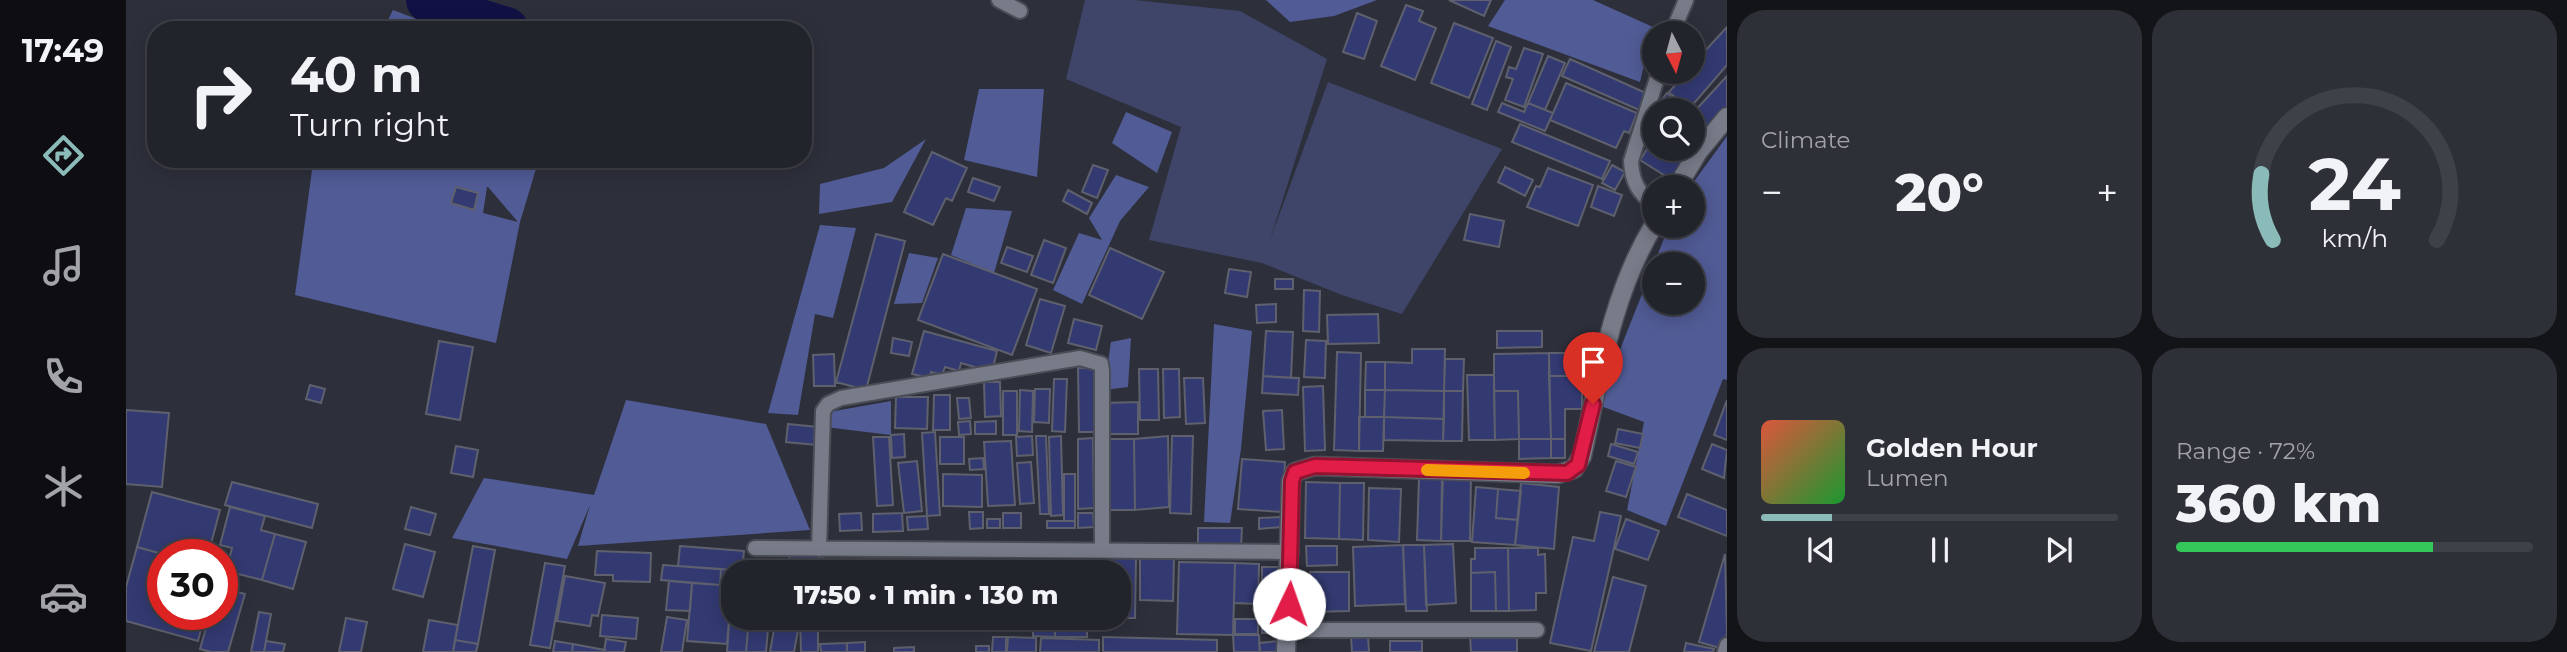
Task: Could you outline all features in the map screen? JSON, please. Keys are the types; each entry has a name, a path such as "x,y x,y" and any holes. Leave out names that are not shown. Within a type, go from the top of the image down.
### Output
{"street":[{"path":"1684,175 1698,152 1727,117"},
{"path":"1286,652 1292,552 1292,481 1295,472 1303,467 1558,474 1578,465 1604,352 1633,264 1647,238"}],"lane":[{"path":"999,0 1020,11"},
{"path":"1677,21 1685,0"},
{"path":"1642,194 1632,176 1631,161 1655,84"},
{"path":"819,549 823,411 828,404 841,398 1080,358 1101,364 1102,371 1102,549"},
{"path":"755,548 1292,552"},
{"path":"1288,630 1537,630"},
{"path":"1725,652 1727,645"}],"shaded area":[{"path":"1085,0 1134,0 1240,11 1327,59 1270,240 1328,82 1502,149 1402,314 1342,295 1262,263 1149,240 1181,127 1066,79"},
{"path":"1266,0 1377,0 1334,16 1290,22"},
{"path":"1505,0 1593,0 1642,22 1640,82 1488,26"},
{"path":"393,10 422,21 388,21"},
{"path":"979,89 1044,89 1037,177 964,160"},
{"path":"1126,112 1172,132 1157,173 1112,143"},
{"path":"1727,136 1727,380 1723,379 1666,526 1627,510 1644,422 1598,405 1642,294 1642,315 1705,315 1705,252 1659,252 1664,238 1705,238 1705,175 1699,175"},
{"path":"926,139 892,202 819,214 820,184 884,168"},
{"path":"313,168 536,168 520,222 496,343 295,295","holes":["487,187 488,187 518,222 483,213"]},
{"path":"1116,175 1149,187 1120,221 1082,304 1053,290 1079,233 1102,240 1089,218"},
{"path":"966,208 1012,211 994,273 951,255"},
{"path":"820,225 856,228 833,318 815,314 798,415 768,413"},
{"path":"909,253 938,258 922,303 894,304"},
{"path":"1214,324 1252,331 1241,449 1230,523 1204,522"},
{"path":"1131,338 1128,387 1104,390 1111,342"},
{"path":"626,400 766,424 810,530 578,546 590,505 567,559 452,538 484,478 594,495"},
{"path":"891,401 891,435 825,427 829,412"}],"building":[{"path":"1449,0 1491,0 1484,16"},
{"path":"1406,5 1423,11 1419,21 1436,28 1415,80 1381,66"},
{"path":"1357,13 1377,21 1364,59 1343,52"},
{"path":"1454,23 1493,38 1469,98 1431,83"},
{"path":"1727,27 1727,65 1698,98 1676,98 1669,92 1676,84 1705,84 1705,51"},
{"path":"1496,41 1511,47 1487,110 1472,104"},
{"path":"1524,48 1543,54 1524,107 1505,100 1513,79 1506,77 1509,67 1516,69"},
{"path":"1548,56 1565,63 1545,110 1528,103"},
{"path":"1570,59 1646,93 1639,110 1562,76"},
{"path":"1727,76 1727,110 1705,136 1705,100"},
{"path":"1566,83 1637,113 1629,133 1624,131 1616,148 1550,120"},
{"path":"1502,103 1524,112 1528,103 1553,113 1545,131 1498,112"},
{"path":"1520,124 1610,161 1602,179 1512,142"},
{"path":"932,152 967,168 952,201 946,198 933,225 904,212"},
{"path":"1642,157 1642,161 1684,161 1675,175 1664,175 1640,160"},
{"path":"1093,165 1108,170 1097,198 1082,192"},
{"path":"1612,165 1625,172 1615,190 1602,183"},
{"path":"1505,167 1533,180 1525,196 1498,182"},
{"path":"1548,168 1593,185 1578,226 1527,207"},
{"path":"973,178 1000,187 994,201 968,192"},
{"path":"1598,186 1622,195 1614,216 1591,207"},
{"path":"456,187 478,193 474,210 451,203"},
{"path":"1068,190 1092,203 1087,214 1063,201"},
{"path":"1470,214 1504,221 1499,247 1464,240"},
{"path":"876,234 905,241 866,390 836,382"},
{"path":"1044,240 1066,248 1053,283 1031,275"},
{"path":"1007,247 1033,256 1027,272 1001,263"},
{"path":"1110,248 1164,272 1142,319 1089,295"},
{"path":"943,254 1037,289 1012,355 918,320"},
{"path":"1229,269 1251,272 1247,297 1225,293"},
{"path":"1275,279 1293,279 1293,289 1275,289"},
{"path":"1304,290 1320,291 1319,332 1303,331"},
{"path":"1040,299 1065,306 1051,353 1026,345"},
{"path":"1276,304 1276,322 1257,323 1256,305"},
{"path":"1378,314 1379,343 1328,344 1327,315"},
{"path":"1074,319 1102,326 1096,350 1068,343"},
{"path":"924,331 997,351 992,372 961,363 959,371 945,367 942,375 931,372 930,378 912,374"},
{"path":"1266,331 1293,332 1291,378 1263,376"},
{"path":"1497,331 1542,331 1542,347 1497,348"},
{"path":"893,338 912,342 909,356 891,353"},
{"path":"1306,340 1326,341 1325,378 1304,377"},
{"path":"439,341 473,347 460,420 426,414"},
{"path":"1412,349 1445,349 1444,391 1385,390 1385,362 1412,363"},
{"path":"1337,352 1361,353 1359,451 1334,450"},
{"path":"1549,353 1581,353 1582,376 1549,376"},
{"path":"1549,353 1551,439 1519,439 1518,391 1494,391 1494,354"},
{"path":"834,354 835,386 814,386 813,355"},
{"path":"1445,359 1464,359 1463,391 1444,391"},
{"path":"1366,362 1385,362 1385,390 1365,390"},
{"path":"1078,368 1096,368 1097,432 1079,432"},
{"path":"1139,369 1158,369 1159,420 1140,420"},
{"path":"1163,369 1179,369 1180,417 1164,418"},
{"path":"1467,375 1494,375 1495,440 1469,440"},
{"path":"1263,376 1299,378 1298,395 1262,393"},
{"path":"1549,376 1582,376 1582,409 1565,409 1565,439 1551,439"},
{"path":"1184,378 1203,378 1205,423 1186,424"},
{"path":"1054,379 1067,379 1065,432 1052,431"},
{"path":"984,382 1000,382 1001,416 985,417"},
{"path":"310,385 325,389 321,403 306,399"},
{"path":"1323,386 1325,450 1305,451 1303,387"},
{"path":"1035,389 1050,389 1049,423 1034,422"},
{"path":"1020,390 1033,391 1032,432 1019,431"},
{"path":"1365,390 1385,390 1384,417 1365,417"},
{"path":"1385,390 1444,391 1444,419 1384,417"},
{"path":"1003,391 1017,391 1017,435 1003,435"},
{"path":"1444,391 1463,391 1462,441 1443,441"},
{"path":"1494,391 1518,391 1519,439 1495,440"},
{"path":"934,395 950,395 950,430 933,430"},
{"path":"896,397 928,397 927,429 895,428"},
{"path":"957,398 969,398 971,418 959,419"},
{"path":"1727,400 1727,440 1714,435"},
{"path":"1138,402 1138,434 1104,434 1104,403"},
{"path":"126,410 169,413 162,487 126,484"},
{"path":"1282,410 1284,449 1266,450 1263,411"},
{"path":"1359,417 1384,417 1383,451 1359,451"},
{"path":"1384,417 1444,419 1443,441 1384,440"},
{"path":"970,421 971,434 959,435 958,422"},
{"path":"996,421 996,434 975,434 975,422"},
{"path":"788,424 818,427 816,445 786,442"},
{"path":"1618,429 1643,434 1640,448 1615,443"},
{"path":"935,432 940,515 927,516 922,433"},
{"path":"904,434 905,457 892,458 891,435"},
{"path":"1032,436 1033,455 1017,456 1016,437"},
{"path":"1036,436 1046,436 1049,514 1040,514"},
{"path":"1061,436 1063,515 1051,516 1049,437"},
{"path":"1168,436 1169,507 1135,510 1134,439"},
{"path":"1172,436 1193,436 1191,514 1170,513"},
{"path":"873,437 889,437 893,505 877,506"},
{"path":"940,437 964,437 964,464 940,464"},
{"path":"1093,438 1094,508 1078,509 1078,439"},
{"path":"1108,439 1134,439 1135,510 1110,510"},
{"path":"1519,439 1551,439 1551,458 1519,459"},
{"path":"1551,439 1565,439 1565,458 1551,458"},
{"path":"1011,441 1015,505 988,506 984,442"},
{"path":"1611,444 1638,452 1634,464 1608,456"},
{"path":"1712,444 1727,450 1724,478 1702,469"},
{"path":"456,446 478,450 473,477 451,473"},
{"path":"983,458 984,469 970,470 969,459"},
{"path":"1242,459 1285,462 1282,512 1238,509"},
{"path":"917,461 922,511 904,513 898,463"},
{"path":"1616,461 1636,467 1626,497 1606,491"},
{"path":"1031,462 1034,503 1020,504 1017,463"},
{"path":"943,474 982,475 982,507 943,506"},
{"path":"1064,474 1075,474 1075,521 1064,521"},
{"path":"1443,474 1471,475 1470,541 1441,541"},
{"path":"1419,478 1442,478 1441,541 1417,540"},
{"path":"232,482 318,504 312,528 225,505"},
{"path":"1306,482 1340,483 1339,539 1305,538"},
{"path":"1340,483 1364,483 1363,540 1339,539"},
{"path":"1521,483 1559,487 1554,549 1515,545"},
{"path":"1476,487 1498,489 1496,518 1518,520 1515,545 1472,542"},
{"path":"1369,488 1401,489 1399,542 1368,540"},
{"path":"1498,489 1521,491 1518,520 1496,518"},
{"path":"152,492 220,510 212,539 147,539 147,550 137,547"},
{"path":"1687,494 1727,510 1727,536 1678,517"},
{"path":"230,507 265,516 261,530 275,534 262,580 238,574 238,539 222,539"},
{"path":"411,507 436,514 430,535 405,529"},
{"path":"969,512 983,512 983,528 970,529"},
{"path":"1600,512 1621,516 1591,651 1550,643 1573,537 1594,541"},
{"path":"861,513 862,530 840,531 839,514"},
{"path":"902,513 903,531 873,532 873,514"},
{"path":"1003,513 1021,513 1021,528 1003,528"},
{"path":"1078,513 1093,513 1094,527 1078,528"},
{"path":"927,516 928,529 908,530 907,517"},
{"path":"1281,517 1282,527 1259,529 1259,518"},
{"path":"987,519 1000,519 1000,528 987,528"},
{"path":"1626,519 1659,531 1648,560 1615,549"},
{"path":"1047,521 1075,521 1075,528 1047,528"},
{"path":"1198,528 1242,528 1241,547 1198,547"},
{"path":"275,534 306,542 293,589 262,580"},
{"path":"405,544 435,552 423,597 393,589"},
{"path":"1453,544 1456,603 1426,605 1424,545"},
{"path":"1403,545 1405,604 1355,606 1353,547"},
{"path":"1403,545 1424,545 1427,611 1406,611"},
{"path":"473,546 495,550 478,644 455,640"},
{"path":"680,546 744,551 743,560 721,560 721,569 678,566"},
{"path":"1306,546 1337,546 1337,565 1307,566"},
{"path":"137,547 147,550 147,627 126,621 126,587"},
{"path":"1475,548 1508,548 1509,611 1496,611 1495,572 1471,573 1471,559 1475,559"},
{"path":"1508,548 1538,548 1538,555 1545,554 1546,593 1536,593 1536,610 1509,611"},
{"path":"597,551 651,553 650,582 613,581 613,575 595,575"},
{"path":"790,551 823,554 822,560 789,560"},
{"path":"1725,554 1727,633 1723,649 1699,642"},
{"path":"1140,557 1174,558 1173,601 1140,600"},
{"path":"887,558 887,560 857,560"},
{"path":"1034,558 1056,558 1056,560"},
{"path":"1056,558 1088,558 1088,560"},
{"path":"1136,558 1135,618 1131,618 1131,560 1104,560"},
{"path":"1179,562 1235,563 1233,635 1177,634"},
{"path":"545,563 565,566 550,648 530,645"},
{"path":"1235,563 1259,564 1258,604 1234,603"},
{"path":"663,565 721,569 720,585 661,580"},
{"path":"1262,567 1278,567 1278,633 1262,633"},
{"path":"721,569 721,630 728,630 727,644 687,641 692,583 720,585"},
{"path":"1310,572 1349,572 1349,611 1310,612"},
{"path":"1495,572 1496,611 1471,611 1471,573"},
{"path":"565,576 605,583 598,616 592,615 590,626 557,621"},
{"path":"1613,577 1646,586 1629,652 1594,652"},
{"path":"669,581 692,583 690,611 666,610"},
{"path":"238,592 245,594 238,618"},
{"path":"259,612 271,614 264,652 251,652"},
{"path":"602,615 638,618 636,639 600,636"},
{"path":"667,617 687,620 682,652 661,652"},
{"path":"346,618 367,622 361,652 339,652"},
{"path":"1235,619 1258,619 1258,634 1235,634"},
{"path":"429,620 458,625 453,652 423,652"},
{"path":"158,630 201,630 198,641"},
{"path":"205,630 234,630 228,652 200,649"},
{"path":"729,630 748,630 746,652 727,652"},
{"path":"748,630 768,630 766,652 746,652"},
{"path":"774,630 798,630 794,652 770,652"},
{"path":"800,630 818,630 818,652 801,652"},
{"path":"1033,630 1055,630 1055,637 1033,636"},
{"path":"1055,630 1087,630 1087,637 1055,637"},
{"path":"1233,635 1259,635 1260,652 1234,652"},
{"path":"1470,635 1517,635 1517,652 1471,652"},
{"path":"1368,636 1369,652 1352,652 1351,637"},
{"path":"993,637 1006,637 1006,652 992,652"},
{"path":"1008,637 1036,638 1036,652 1007,652"},
{"path":"1103,637 1217,640 1217,652 1103,652"},
{"path":"1041,638 1099,640 1099,652 1040,652"},
{"path":"606,639 626,642 624,652 604,652"},
{"path":"455,640 478,644 476,652 453,652"},
{"path":"266,641 285,644 283,652 264,652"},
{"path":"555,641 573,644 572,652 553,652"},
{"path":"1278,641 1279,652 1260,652 1259,643"},
{"path":"1390,641 1422,641 1422,652 1390,652"},
{"path":"865,642 865,652 847,652 847,643"},
{"path":"847,643 847,652 821,652 820,644"},
{"path":"1686,643 1714,649 1713,652 1684,652"},
{"path":"573,644 605,650 572,652"},
{"path":"976,646 989,646 989,652 976,652"},
{"path":"914,647 914,652 894,652 894,648"}],"waterway":[{"path":"429,0 476,21"}],"slow traffic":[{"path":"1427,470 1524,473"}],"route":[{"path":"1289,604 1292,481 1295,472 1303,467 1315,466 1567,473 1578,465 1582,456 1593,404"}]}
